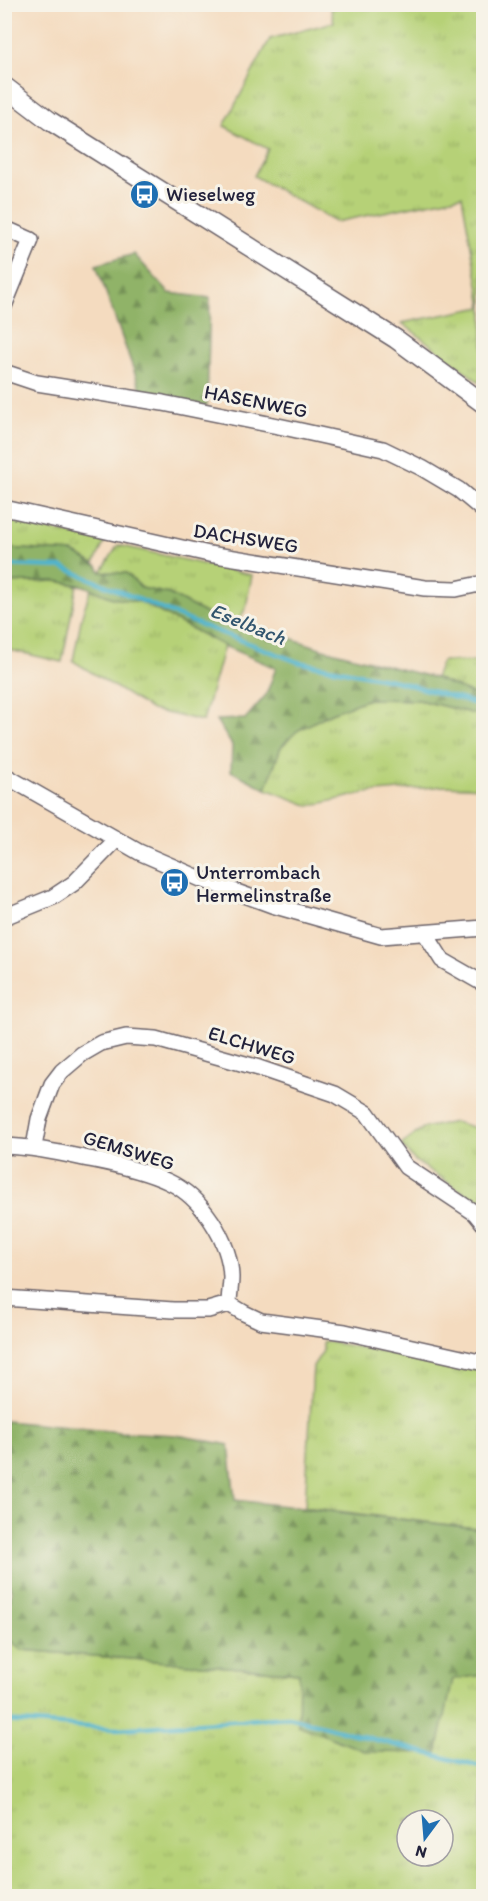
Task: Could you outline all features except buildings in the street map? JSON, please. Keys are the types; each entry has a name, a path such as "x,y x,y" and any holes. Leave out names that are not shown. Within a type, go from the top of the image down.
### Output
{"street":[{"path":"4,86 50,122 396,339 483,404"},
{"path":"4,228 31,240 4,306"},
{"name":"HASENWEG","path":"4,372 37,383 174,405 383,449 459,490 483,511"},
{"name":"DACHSWEG","path":"4,508 209,554 425,588 456,589 483,583"},
{"path":"4,775 139,852 201,879 272,905 381,936 483,928"},
{"path":"4,917 53,897 74,883 116,840"},
{"path":"425,933 441,960 483,984"},
{"name":"ELCHWEG","path":"34,1147 39,1119 52,1084 62,1071 82,1054 101,1043 126,1037 156,1039 259,1068 335,1094 368,1113 406,1167 480,1214"},
{"name":"GEMSWEG","path":"4,1146 34,1147 122,1166 169,1182 192,1196 224,1242 231,1276 229,1304"},
{"path":"4,1298 172,1310 208,1310 229,1304 261,1321 345,1332 483,1363"}],"green space":[{"path":"330,5 483,5 483,385 402,323 482,307 462,196 336,222 254,176 268,149 224,126 270,39 334,22"},
{"path":"134,254 169,293 210,298 207,406 142,393 96,265"},
{"path":"4,520 105,541 94,564 73,552 5,548"},
{"path":"118,545 252,575 246,607 235,629 169,594 142,588 126,573 101,572"},
{"path":"5,548 73,552 98,566 101,572 126,573 142,588 169,594 235,629 245,623 323,649 435,678 483,698 483,716 419,700 369,699 331,713 297,731 281,747 266,789 231,771 232,745 216,720 245,719 266,695 276,668 224,646 141,602 113,598 84,586 56,581 5,583"},
{"path":"55,581 77,585 62,662 5,649 5,583"},
{"path":"91,589 113,598 141,602 224,646 203,721 152,710 73,661 82,615"},
{"path":"442,661 483,662 483,698 435,678"},
{"path":"370,698 419,700 483,716 483,788 446,786 365,793 310,806 266,789 280,748 286,740 307,724"},
{"path":"455,1122 483,1130 483,1196 478,1202 415,1161 401,1145 423,1128"},
{"path":"323,1341 483,1369 483,1529 305,1507 313,1366 323,1351"},
{"path":"5,1421 177,1435 229,1445 235,1500 483,1529 483,1675 453,1679 437,1753 367,1752 298,1725 299,1673 22,1650 5,1636 5,1607 12,1592 4,1573"},
{"path":"4,1636 22,1650 299,1673 453,1678 483,1675 483,1896 5,1896"}],"waterway":[{"name":"Eselbach","path":"4,565 62,567 193,622 298,662 396,681 484,706"},
{"path":"4,1721 116,1729 289,1717 484,1768"}],"place":[{"name":"Wieselweg","path":"145,194"},
{"name":"Unterrombach Hermelinstraße","path":"175,883"}]}
